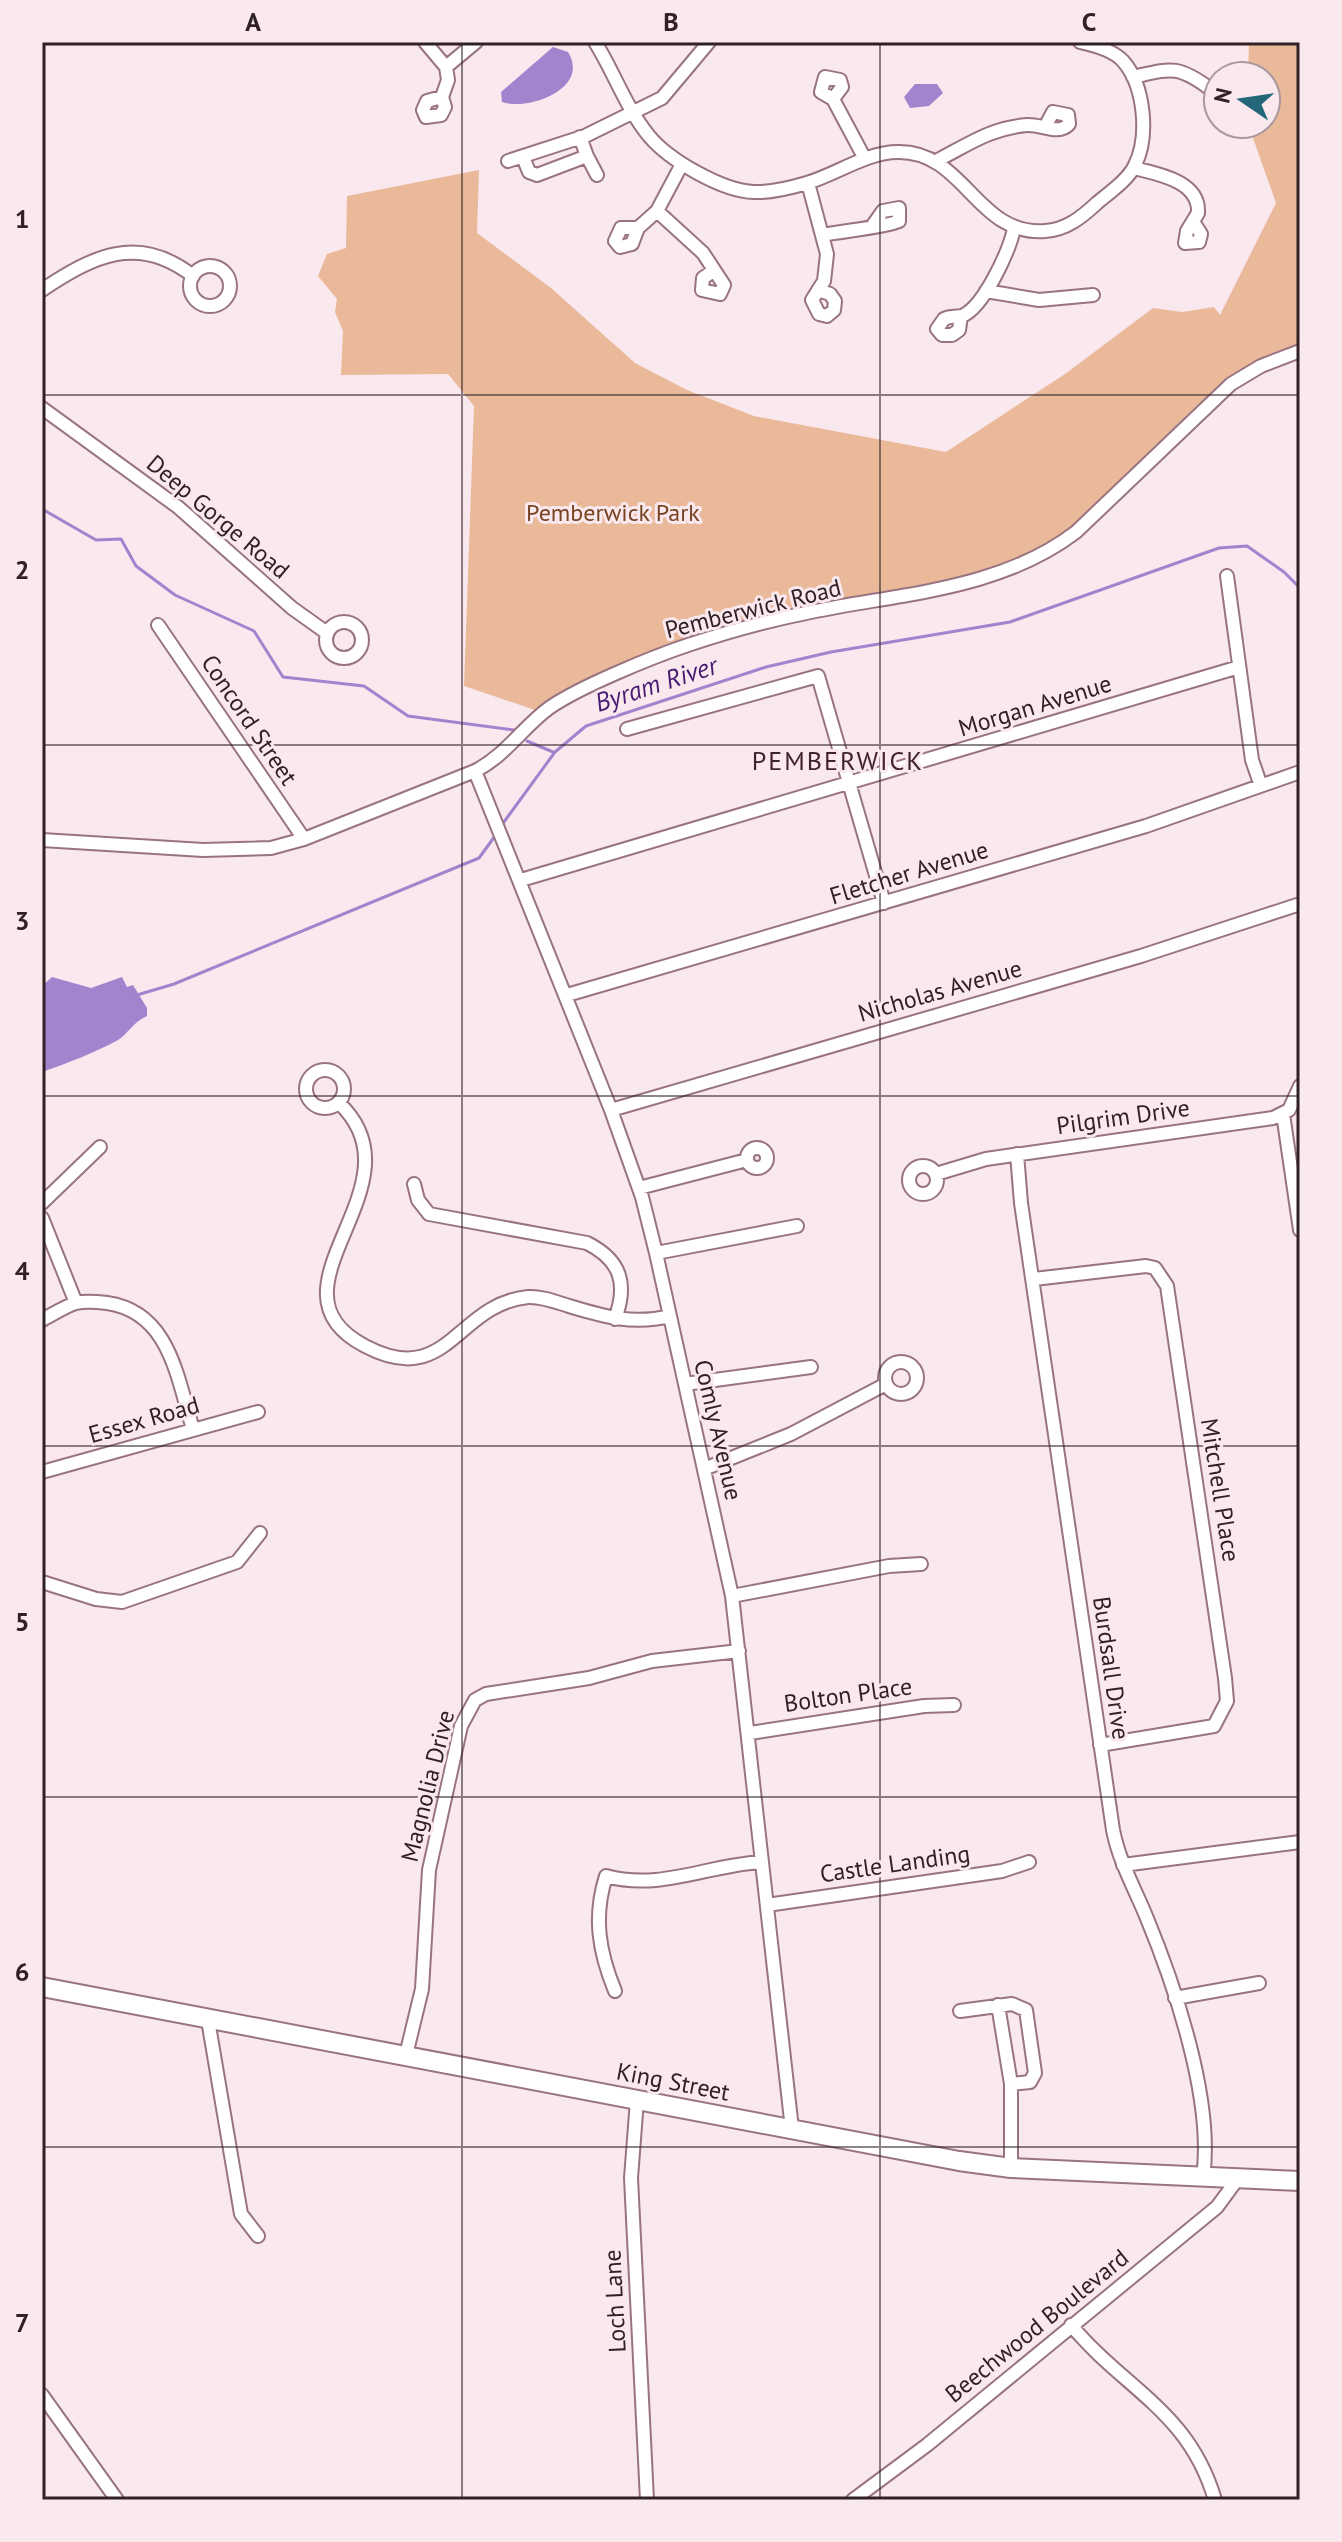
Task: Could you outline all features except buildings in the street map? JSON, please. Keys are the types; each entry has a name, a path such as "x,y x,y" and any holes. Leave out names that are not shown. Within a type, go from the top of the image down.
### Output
{"main road":[{"name":"King Street","path":"42,1987 1011,2168 1300,2181"}],"street":[{"path":"425,42 446,67 448,80 442,97"},
{"path":"446,67 476,42"},
{"path":"595,42 649,136 682,164 743,192 769,191 808,183 865,159 900,151 938,160 1001,223 1014,229 1046,231 1069,225 1134,168 1144,133 1133,77 1117,55 1096,44 1080,42"},
{"path":"508,161 580,137 669,92 709,42"},
{"path":"1133,77 1172,69 1186,72 1202,83"},
{"path":"833,99 865,159"},
{"path":"938,160 988,131 1025,125 1045,127"},
{"path":"580,137 597,175"},
{"path":"523,157 529,172 537,175 587,156"},
{"path":"638,228 657,211 682,164"},
{"path":"1134,168 1187,187 1199,203 1194,223"},
{"path":"808,183 827,254 824,281 818,290"},
{"path":"657,211 703,253 713,271"},
{"path":"823,235 873,225"},
{"path":"961,316 986,291 1009,250 1014,229"},
{"path":"42,290 90,261 122,252 155,254 193,276"},
{"path":"986,291 1039,300 1093,295"},
{"name":"Pemberwick Road","path":"42,840 234,850 271,848 304,839 475,771 502,753 550,708 661,655 810,612 891,599 998,574 1051,550 1088,521 1231,384 1261,366 1300,351"},
{"name":"Deep Gorge Road","path":"42,408 178,507 292,608 327,633"},
{"path":"1227,576 1252,760 1260,783"},
{"name":"Concord Street","path":"158,625 304,839"},
{"name":"Morgan Avenue","path":"521,880 1239,667"},
{"path":"627,729 818,676 884,903"},
{"name":"Comly Avenue","path":"475,771 509,848 611,1110 639,1188 656,1253 732,1596 750,1733 792,2129"},
{"name":"Fletcher Avenue","path":"567,995 1146,826 1260,783 1300,772"},
{"name":"Nicholas Avenue","path":"611,1110 1141,956 1300,904"},
{"path":"1300,1086 1289,1110 1283,1114 1300,1230"},
{"path":"339,1103 356,1122 366,1155 358,1202 326,1277 332,1314 349,1338 385,1356 423,1358 480,1318 527,1297 615,1319 645,1322 670,1316"},
{"name":"Pilgrim Drive","path":"936,1174 1017,1154 1283,1114"},
{"path":"42,1203 100,1147"},
{"name":"Burdsall Drive","path":"1017,1154 1113,1830 1123,1865 1146,1916 1175,1998 1196,2080 1204,2145 1203,2177"},
{"path":"639,1188 747,1160"},
{"path":"414,1184 423,1210 436,1216 587,1243 607,1254 620,1271 621,1299 615,1319"},
{"path":"42,1218 76,1303"},
{"path":"656,1253 797,1226"},
{"name":"Mitchell Place","path":"1034,1279 1146,1266 1155,1268 1167,1286 1217,1618 1227,1701 1219,1720 1204,1730 1100,1745"},
{"path":"42,1320 76,1303 128,1306 153,1324 168,1348 193,1429"},
{"path":"685,1384 811,1367"},
{"path":"704,1469 791,1434 886,1384"},
{"name":"Essex Road","path":"42,1472 258,1412"},
{"path":"42,1582 96,1599 122,1602 237,1562 260,1533"},
{"path":"732,1596 889,1566 921,1564"},
{"name":"Magnolia Drive","path":"406,2055 422,1989 429,1870 461,1726 475,1700 486,1694 589,1678 652,1661 739,1651"},
{"name":"Bolton Place","path":"750,1733 924,1706 954,1705"},
{"path":"1123,1865 1300,1842"},
{"path":"615,1991 599,1938 598,1911 606,1876 634,1884 664,1881 709,1868 762,1862"},
{"name":"Castle Landing","path":"767,1905 1002,1871 1029,1862"},
{"path":"1175,1998 1259,1983"},
{"path":"998,2005 1011,2084 1011,2168"},
{"path":"960,2011 998,2005 1019,2005 1026,2010 1035,2073 1022,2085 1011,2084"},
{"path":"208,2020 241,2214 258,2236"},
{"name":"Loch Lane","path":"637,2100 631,2178 647,2500"},
{"name":"Beechwood Boulevard","path":"853,2500 927,2445 1217,2207 1239,2177"},
{"path":"1071,2325 1165,2411 1200,2461 1215,2500"},
{"path":"42,2395 117,2500"}],"green space":[{"name":"Pemberwick Park","path":"1249,42 1300,42 1300,343 1240,370 1205,398 1071,527 1046,546 1004,566 688,638 561,697 538,711 464,686 474,406 448,374 341,375 343,331 335,312 337,299 318,276 327,254 346,248 347,196 479,170 477,233 551,288 635,363 687,390 754,416 946,452 1065,374 1153,308 1182,312 1214,307 1220,315 1276,203 1254,140 1282,140 1282,60 1248,60"}],"shaded area":[{"path":"553,47 568,52 573,65 571,77 564,86 540,100 513,104 502,102 501,92"},
{"path":"915,84 937,84 943,93 929,106 910,108 904,97"},
{"path":"52,977 91,988 122,977 127,987 133,985 147,1008 147,1016 118,1040 42,1072 42,986"}],"waterway":[{"path":"42,509 96,540 121,539 136,566 175,595 254,631 283,677 364,686 408,716 514,730"},
{"name":"Byram River","path":"501,826 555,752 586,726 766,667 831,652 1010,622 1219,548 1247,546 1284,572 1300,588"},
{"path":"527,741 553,752"},
{"name":"Byram River","path":"137,995 174,984 479,858 495,836"}],"district":[{"name":"PEMBERWICK","path":"838,761"}]}
